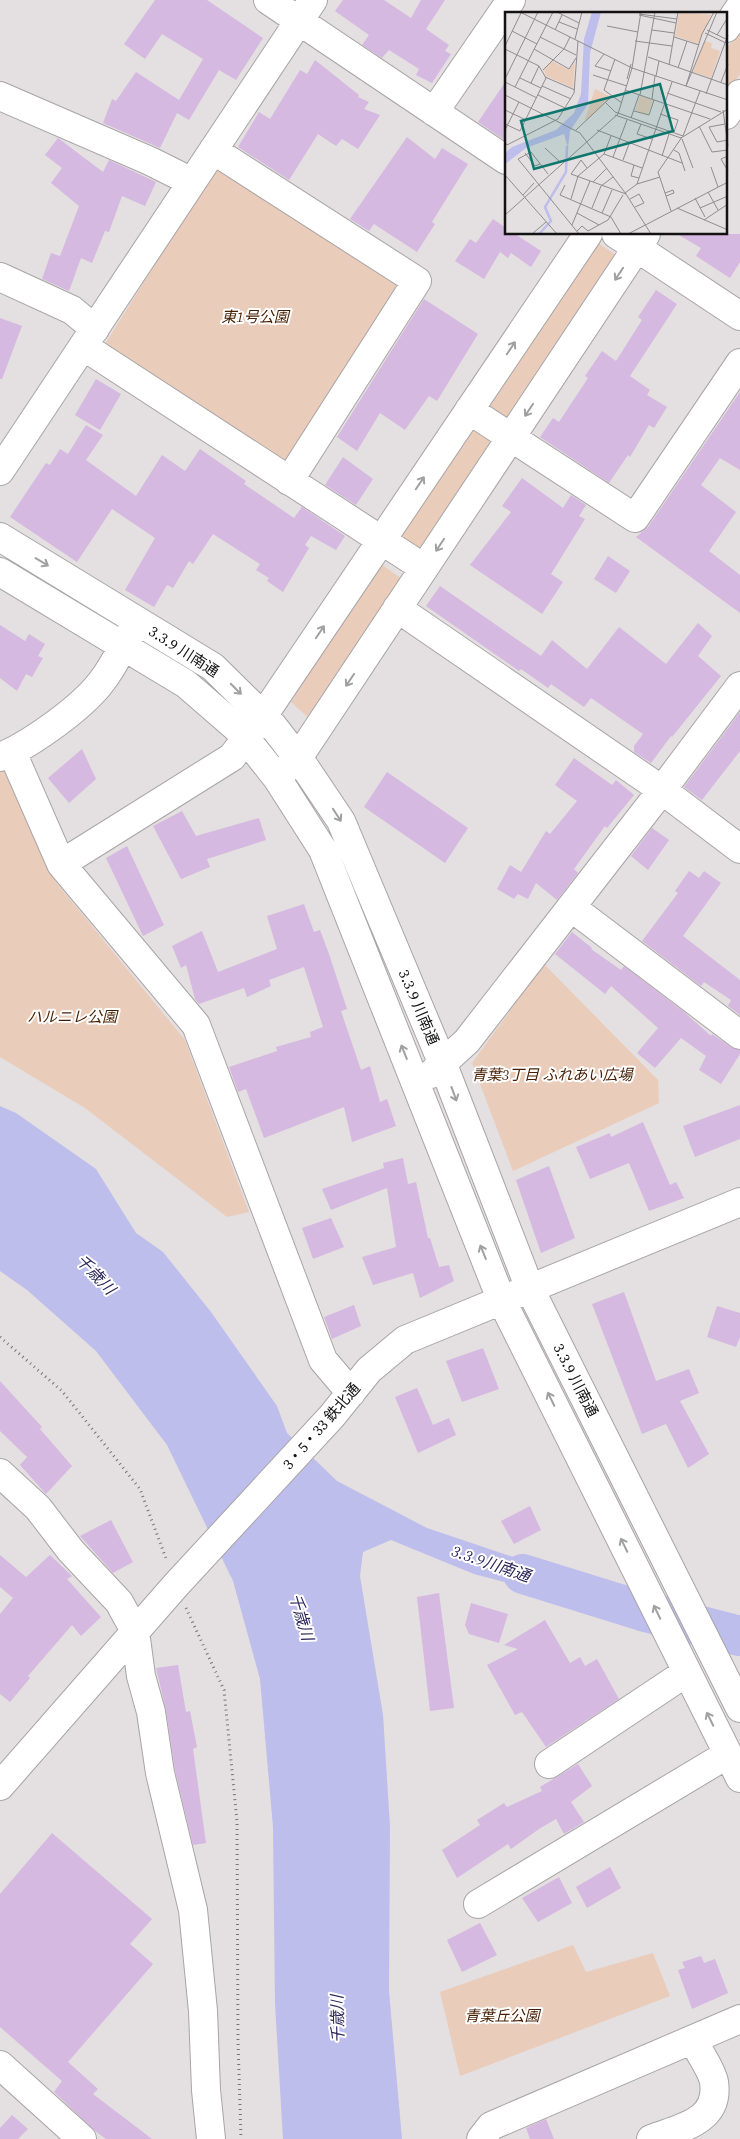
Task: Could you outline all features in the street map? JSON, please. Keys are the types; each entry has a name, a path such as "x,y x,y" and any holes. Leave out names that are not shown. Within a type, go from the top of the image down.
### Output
{"street":[{"path":"268,0 306,11 434,112 505,159"},
{"path":"434,112 511,0"},
{"path":"728,25 740,7"},
{"path":"0,471 306,11"},
{"path":"728,112 740,94"},
{"path":"0,96 150,161 192,182"},
{"path":"213,150 417,281 288,480"},
{"path":"61,864 232,757 264,716 587,235"},
{"path":"277,778 298,758 511,438 633,238 740,316"},
{"path":"0,277 72,310 89,337 288,480 424,568"},
{"path":"469,410 635,518 740,363"},
{"name":"3.3.9 川南通","path":"0,537 213,667 264,716 298,758 341,821 442,1062 530,1289 740,1708"},
{"name":"3.3.9 川南通","path":"0,572 186,684 246,738 277,778 323,850 501,1299 687,1672"},
{"path":"397,608 662,790 740,849"},
{"path":"139,621 102,682 65,717 6,754 61,864 196,1024 323,1360 351,1393"},
{"path":"418,1088 442,1062 467,1041 662,790 740,686"},
{"path":"571,907 740,1034"},
{"name":"3・5・33 鉄北通","path":"0,1786 182,1578 332,1416 369,1370 405,1340 740,1202"},
{"path":"0,1473 38,1508 71,1551 119,1602 135,1631 141,1676 151,1712 160,1773 193,1910 204,2011 206,2090 211,2139"},
{"path":"478,1904 734,1766 687,1672 549,1764"},
{"path":"481,2139 490,2126 740,2019"},
{"path":"651,2139 702,2119 708,2111 713,2098 714,2081 693,2040"},
{"path":"3,2074 82,2139"}],"path":[{"path":"0,1337 62,1391 140,1489 182,1578 224,1690 237,1821 238,2041 241,2139"}],"green space":[{"path":"740,29 740,74 728,92 728,47"},
{"name":"東1号公園","path":"217,166 402,286 285,464 105,344"},
{"path":"598,243 619,257 510,421 488,406"},
{"path":"470,426 497,444 424,554 398,536"},
{"path":"381,564 402,579 312,721 291,702"},
{"name":"ハルニレ公園","path":"3,764 55,881 185,1040 249,1212 227,1217 85,1108 0,1057 0,765"},
{"name":"青葉3丁目 ふれあい広場","path":"544,964 658,1080 659,1103 513,1171 472,1063"},
{"name":"青葉丘公園","path":"573,1945 586,1972 653,1953 670,1996 460,2076 440,1992"}],"water":[{"name":"千歳川","path":"0,1106 16,1113 96,1169 136,1233 163,1252 211,1312 277,1406 287,1433 337,1481 427,1528 575,1578 575,1601 474,1574 391,1540 363,1552 360,1576 383,1715 390,1826 389,1991 402,2139 283,2139 275,2004 273,1827 260,1679 233,1581 167,1445 96,1351 27,1290 0,1271"}],"building":[{"path":"155,0 207,0 263,38 236,80 219,70 189,120 177,113 160,148 103,123 112,99 116,101 136,72 179,100 203,59 162,34 145,59 124,44"},
{"path":"343,0 384,0 411,18 421,0 445,0 426,29 449,45 445,51 451,54 432,83 416,75 419,69 389,50 382,58 362,45 369,35 335,11"},
{"path":"315,60 359,95 358,97 369,102 364,109 380,115 358,149 342,139 336,146 318,134 289,180 238,147 259,112 270,119 300,70 307,74"},
{"path":"505,82 505,140 478,122"},
{"path":"407,137 435,159 442,148 468,164 432,222 435,224 417,252 374,224 369,231 350,219"},
{"path":"58,138 103,172 109,160 156,182 145,206 122,196 109,232 105,231 92,263 81,258 69,291 42,279 51,253 60,256 79,206 51,183 62,168 45,155"},
{"path":"493,219 505,227 505,235 517,235 541,251 531,267 511,253 508,258 500,252 484,279 455,261 470,239 476,243"},
{"path":"740,234 740,262 730,278 696,256 701,248 679,235"},
{"path":"656,290 677,304 630,376 650,390 647,395 667,407 654,428 649,425 630,457 628,455 609,483 540,437 553,418 559,422 588,378 585,376 602,351 616,361 642,320 638,317"},
{"path":"424,299 478,334 437,401 429,396 405,430 380,413 357,451 337,437"},
{"path":"0,318 22,326 2,379 0,379"},
{"path":"96,379 121,394 100,430 75,415"},
{"path":"740,392 740,470 720,458 701,485 736,512 709,551 740,575 740,613 636,537 648,527"},
{"path":"86,425 103,435 86,460 136,496 162,455 185,471 200,449 246,481 244,484 294,518 302,507 345,536 336,550 311,536 305,545 309,548 283,592 267,581 269,578 256,570 260,564 213,534 193,564 189,561 173,588 167,585 154,607 125,590 155,538 112,509 77,562 10,517 46,463 50,465 60,449 68,454"},
{"path":"343,457 373,479 356,505 325,485"},
{"path":"522,478 563,508 571,495 586,505 579,516 585,519 551,574 563,582 542,614 470,565 511,512 502,506"},
{"path":"608,556 630,571 616,593 594,579"},
{"path":"440,586 541,656 552,640 587,669 619,627 666,664 698,623 712,636 698,656 721,676 651,763 634,752 634,746 643,734 591,698 584,707 551,684 548,688 521,669 519,671 426,606"},
{"path":"0,625 25,641 29,634 45,644 38,656 43,658 32,677 26,674 17,691 0,678"},
{"path":"740,712 740,751 702,800 684,787"},
{"path":"82,749 96,779 69,803 48,778"},
{"path":"574,758 612,785 616,780 634,795 607,828 605,826 574,869 578,873 557,900 536,883 528,899 518,894 514,899 497,889 510,865 521,872 546,831 550,834 577,801 555,785"},
{"path":"387,772 468,828 445,863 364,807"},
{"path":"182,811 196,836 259,818 266,840 207,859 210,867 181,879 153,826"},
{"path":"652,828 669,840 648,870 631,856"},
{"path":"127,846 164,925 143,936 106,858"},
{"path":"689,871 699,878 704,871 721,883 683,936 740,980 740,1015 728,1006 731,1000 704,982 701,986 642,941 678,893 675,891"},
{"path":"304,904 314,932 320,930 329,954 347,1009 341,1011 361,1070 370,1066 380,1102 387,1099 396,1126 352,1142 344,1107 264,1138 246,1089 238,1092 229,1067 277,1051 276,1047 311,1037 310,1032 323,1027 304,967 269,980 271,986 247,997 244,988 199,1004 195,999 186,965 181,968 172,946 202,931 218,972 277,949 267,916"},
{"path":"572,932 591,949 621,970 624,966 684,1012 711,1036 712,1034 731,1047 740,1050 740,1054 721,1084 699,1070 706,1056 681,1038 655,1068 637,1053 658,1028 611,986 605,994 555,954"},
{"path":"740,1105 740,1139 695,1157 683,1126"},
{"path":"643,1122 670,1185 676,1182 684,1198 649,1211 629,1163 590,1179 576,1147 610,1133 611,1137"},
{"path":"403,1158 408,1184 416,1182 428,1238 430,1238 439,1267 449,1265 454,1281 420,1298 413,1273 373,1285 362,1257 396,1247 387,1188 331,1210 322,1189 384,1168 383,1163"},
{"path":"549,1166 575,1238 541,1253 516,1180"},
{"path":"331,1218 344,1247 313,1259 302,1228"},
{"path":"624,1292 656,1381 689,1369 699,1393 680,1401 709,1454 688,1468 666,1424 642,1434 592,1304"},
{"path":"354,1305 361,1326 332,1339 324,1317"},
{"path":"717,1306 740,1313 740,1337 736,1347 707,1337"},
{"path":"483,1348 499,1389 462,1402 446,1361"},
{"path":"0,1381 42,1427 40,1429 72,1466 46,1494 20,1465 27,1457 0,1431"},
{"path":"417,1388 433,1425 449,1418 456,1435 418,1453 395,1397"},
{"path":"530,1506 541,1530 514,1544 501,1521"},
{"path":"111,1520 133,1562 113,1573 80,1536"},
{"path":"0,1555 26,1577 50,1555 72,1576 67,1579 101,1617 81,1636 72,1625 28,1676 30,1678 10,1702 0,1694 0,1614 13,1598 0,1587"},
{"path":"439,1593 454,1708 430,1711 417,1597"},
{"path":"471,1603 508,1614 499,1643 469,1634 465,1625"},
{"path":"545,1620 570,1663 580,1657 585,1666 597,1659 619,1699 546,1747 522,1712 515,1715 487,1665 518,1649 504,1645"},
{"path":"178,1665 186,1712 190,1711 197,1747 193,1749 206,1843 193,1845 175,1770 166,1710 156,1668"},
{"path":"578,1764 592,1786 571,1802 584,1822 564,1834 556,1819 511,1849 508,1844 457,1878 442,1850 480,1825 477,1820 504,1803 507,1807 542,1791 540,1787"},
{"path":"52,1833 152,1919 130,1944 153,1964 68,2062 98,2089 93,2094 152,2139 106,2139 54,2092 62,2081 0,2027 0,1894"},
{"path":"610,1867 621,1888 587,1908 576,1887"},
{"path":"559,1877 572,1903 538,1922 522,1898"},
{"path":"480,1923 497,1955 462,1972 447,1940"},
{"path":"701,1956 704,1963 715,1959 728,1993 692,2009 678,1970 685,1968 682,1962"},
{"path":"12,2115 28,2129 18,2139 0,2139 0,2128"},
{"path":"546,2119 554,2139 530,2139 526,2128"}],"waterway":[{"name":"3.3.9川南通","path":"523,1574 642,1611 740,1636"}]}
